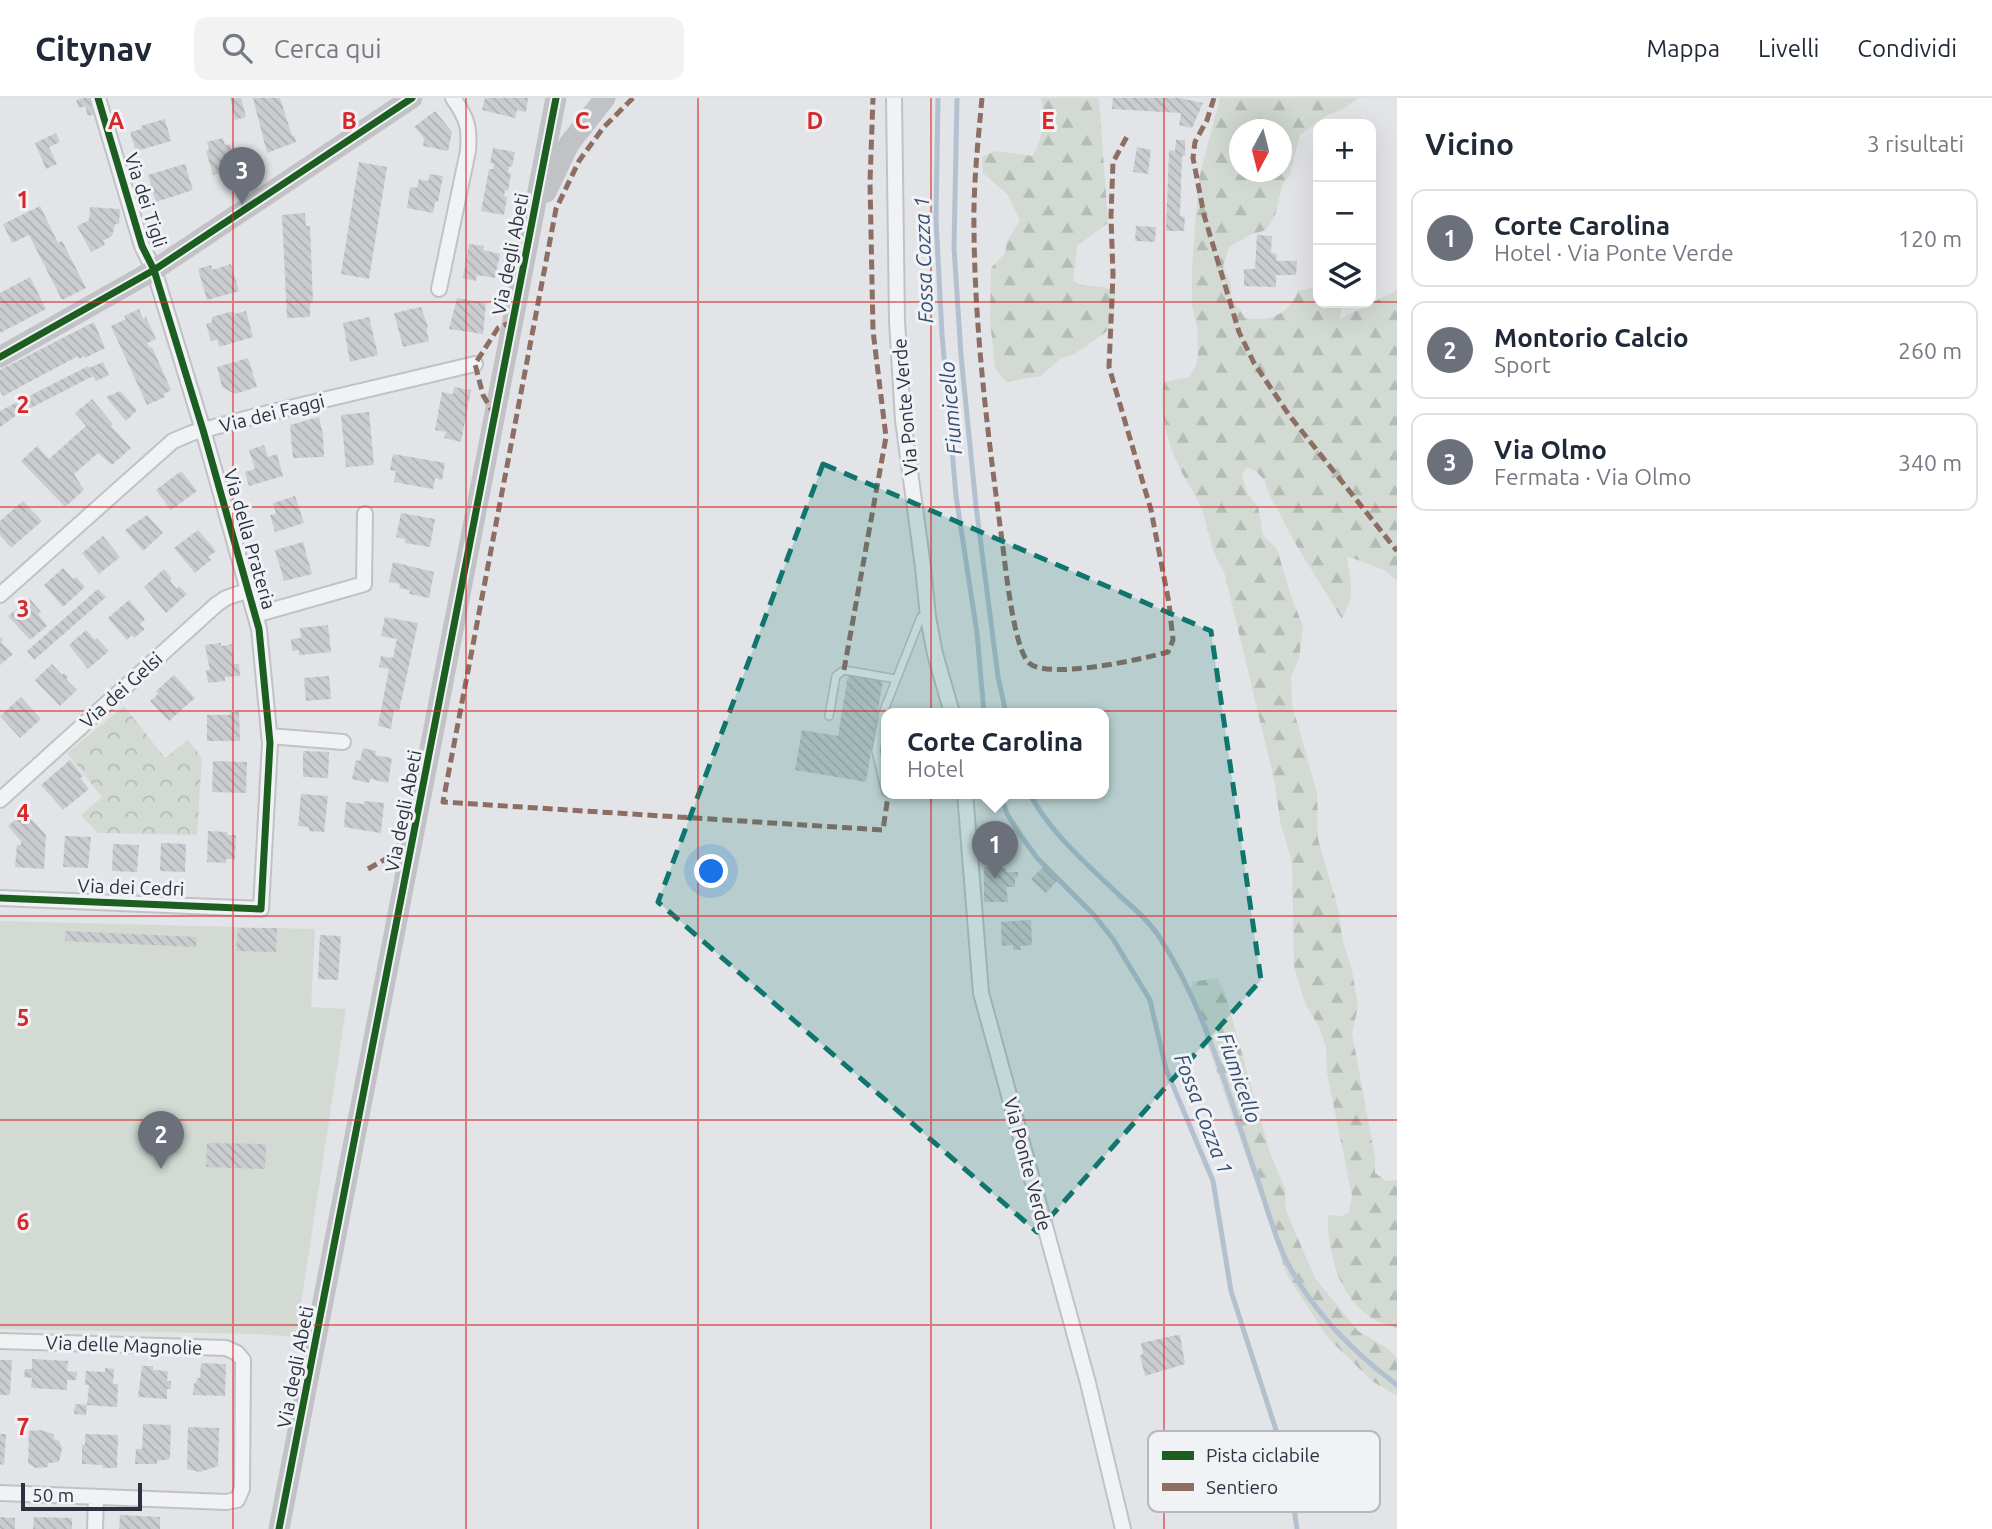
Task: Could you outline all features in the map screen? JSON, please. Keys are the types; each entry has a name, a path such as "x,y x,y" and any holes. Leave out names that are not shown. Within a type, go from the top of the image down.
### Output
{"street":[{"name":"Via dei Tigli","path":"98,98 142,246 154,270"},
{"path":"0,357 154,270 412,98"},
{"path":"439,289 468,151 470,129 453,98"},
{"name":"Via degli Abeti","path":"279,1529 556,98"},
{"name":"Via degli Abeti","path":"532,227 569,144 606,98"},
{"name":"Via Ponte Verde","path":"894,98 897,321 903,420 928,617 935,654 951,708"},
{"name":"Via della Prateria","path":"154,270 203,430 259,629 269,736 261,909"},
{"name":"Via dei Faggi","path":"0,595 173,441 203,430 475,364"},
{"name":"Via della Prateria","path":"255,615 364,584 365,514"},
{"name":"Via dei Gelsi","path":"0,800 217,604 249,590"},
{"path":"269,736 343,742"},
{"name":"Via Ponte Verde","path":"965,799 981,993 1088,1382 1124,1529"},
{"name":"Via dei Cedri","path":"0,898 261,909"},
{"name":"Via delle Magnolie","path":"0,1341 226,1348 237,1353 243,1360 242,1489 237,1500 226,1502 96,1497"},
{"path":"0,1493 96,1497 95,1529"}],"lane":[{"path":"885,708 921,617 928,617"},
{"path":"829,716 836,676 844,670 897,678"},
{"path":"881,724 876,751 881,771"}],"highlighted area":[{"path":"823,464 1211,631 1261,980 1037,1232 658,902"}],"green space":[{"path":"1041,98 1099,98 1108,223 1077,246 1073,281 1116,293 1113,318 1106,332 1073,355 1061,358 1041,376 1006,382 995,368 990,320 991,268 1005,253 1007,241 1020,221 1008,195 983,173 982,157 995,151 1032,156 1039,144 1042,128"},
{"path":"1220,98 1358,98 1322,119 1313,119 1313,126 1300,135 1292,166 1292,119 1229,119 1229,182 1285,182 1275,216 1266,230 1252,234 1229,247 1223,266 1231,286 1231,297 1245,318 1262,319 1277,315 1289,306 1298,291 1313,288 1313,308 1341,308 1340,319 1362,308 1376,308 1376,301 1397,290 1397,581 1384,570 1347,556 1351,594 1342,619 1298,548 1264,480 1256,471 1247,467 1242,475 1247,493 1258,507 1263,535 1277,549 1303,626 1299,659 1291,676 1292,704 1317,793 1318,839 1352,970 1358,1006 1352,1033 1375,1158 1375,1173 1386,1181 1397,1180 1397,1328 1379,1322 1352,1300 1336,1269 1331,1251 1328,1215 1342,1216 1349,1212 1352,1196 1327,1073 1326,1047 1319,1027 1305,1003 1294,966 1292,863 1280,821 1275,784 1224,571 1213,550 1200,505 1181,471 1165,427 1162,404 1164,382 1189,377 1196,366 1197,327 1192,306 1192,267 1199,178"},
{"path":"124,706 165,758 188,740 202,758 197,835 98,833 81,815 102,797 67,753"},
{"path":"0,921 315,929 311,1007 346,1009 296,1337 0,1329"},
{"path":"1218,978 1225,993 1270,1153 1285,1188 1286,1211 1315,1278 1358,1331 1387,1348 1397,1358 1397,1396 1372,1381 1327,1337 1287,1275 1190,994 1192,982"}],"building":[{"path":"90,98 95,114 88,116 85,106 79,108 76,100"},
{"path":"230,98 241,98 246,117 235,120"},
{"path":"253,98 280,98 296,142 267,153"},
{"path":"485,98 528,98 526,112 517,110 515,118 482,110"},
{"path":"1113,98 1180,98 1203,103 1192,128 1179,125 1181,113 1112,109"},
{"path":"435,111 452,132 448,151 423,146 424,138 414,127"},
{"path":"165,119 171,141 136,151 130,132"},
{"path":"56,133 60,142 49,147 57,164 46,169 35,143"},
{"path":"223,138 225,145 230,144 237,168 213,175 206,151 209,150 207,142"},
{"path":"1176,140 1185,140 1180,216 1185,217 1184,231 1166,231 1169,150 1175,151"},
{"path":"1137,147 1151,150 1148,174 1133,172"},
{"path":"493,148 515,152 512,167 509,166 508,173 511,173 508,191 505,190 504,196 507,197 504,215 481,211 489,169 493,169 494,164 490,163"},
{"path":"359,162 387,167 369,279 341,274"},
{"path":"185,164 193,190 156,202 148,175"},
{"path":"430,174 443,176 433,213 407,208 410,187 417,188 419,179 428,181"},
{"path":"40,206 58,243 62,241 86,288 62,300 29,235 12,243 3,224"},
{"path":"90,207 120,209 119,224 115,224 112,236 103,241 105,245 91,252 77,226 89,220"},
{"path":"305,213 306,226 310,226 313,303 310,303 310,317 287,318 282,215"},
{"path":"1136,226 1156,227 1155,242 1135,241"},
{"path":"1257,235 1272,236 1271,253 1277,254 1276,261 1297,261 1296,275 1276,275 1276,287 1244,286 1244,269 1255,269"},
{"path":"469,244 484,246 483,250 500,254 495,278 477,275 476,281 463,278"},
{"path":"231,264 239,291 207,300 198,269 211,265 212,270"},
{"path":"30,277 46,309 0,333 0,293"},
{"path":"457,298 486,303 483,334 449,329"},
{"path":"421,307 428,327 429,341 403,347 394,313"},
{"path":"139,309 143,319 146,317 156,339 147,343 152,347 171,390 164,394 165,397 147,405 111,326"},
{"path":"233,311 234,314 246,311 253,337 219,347 217,339 211,341 206,324 212,322 212,317"},
{"path":"369,317 378,355 350,362 343,323"},
{"path":"94,322 105,348 85,358 84,356 79,359 78,356 3,396 0,391 0,370"},
{"path":"248,358 257,387 235,394 222,387 217,367"},
{"path":"103,362 109,375 96,381 93,376 17,415 0,427 0,411 88,366 89,368"},
{"path":"454,387 471,390 461,442 444,438 446,432 435,430 442,392 453,394"},
{"path":"120,391 137,410 126,421 106,397"},
{"path":"92,399 131,448 112,465 98,453 74,474 84,490 65,507 21,461 37,446 49,459 86,426 75,413"},
{"path":"369,412 374,465 346,467 341,415"},
{"path":"319,417 324,457 293,458 290,425"},
{"path":"264,445 268,457 277,454 283,476 249,486 245,472 255,469 249,450"},
{"path":"393,454 445,463 442,480 435,478 433,489 394,482 396,471 390,470"},
{"path":"181,471 197,491 171,510 156,490"},
{"path":"295,496 304,523 275,532 270,515 276,514 273,503"},
{"path":"23,501 42,521 11,548 0,535 0,521"},
{"path":"401,513 435,519 430,547 405,543 405,539 396,537"},
{"path":"147,515 163,533 143,551 125,530"},
{"path":"198,530 216,551 208,557 211,560 195,573 174,548"},
{"path":"103,536 120,557 99,574 82,553"},
{"path":"303,542 312,574 284,581 275,550"},
{"path":"393,562 434,572 429,598 409,594 410,590 399,588 400,584 389,582"},
{"path":"63,568 85,587 63,607 44,585"},
{"path":"164,569 177,589 179,586 187,594 166,613 144,587"},
{"path":"98,589 106,597 34,660 27,651"},
{"path":"30,599 41,612 38,614 47,626 30,640 8,616"},
{"path":"129,600 145,619 140,624 145,629 127,640 108,618"},
{"path":"385,617 418,623 399,711 394,710 391,729 378,726 389,669 379,667 381,656 393,658 397,639 381,636"},
{"path":"328,625 331,652 299,655 299,650 292,651 291,639 301,638 300,628"},
{"path":"86,630 109,651 88,669 69,645"},
{"path":"0,637 3,640 1,642 13,654 0,665"},
{"path":"221,643 221,646 232,644 234,664 239,664 240,676 225,677 225,681 208,683 206,670 210,670 205,645"},
{"path":"52,664 62,675 64,673 68,677 66,679 77,690 60,706 35,680"},
{"path":"174,675 195,698 169,721 150,701 158,694 156,691"},
{"path":"848,675 883,680 866,782 795,770 802,730 838,736"},
{"path":"329,676 331,699 306,701 304,678"},
{"path":"21,697 41,719 20,738 0,716"},
{"path":"230,712 239,712 240,741 207,741 207,715 230,715"},
{"path":"363,748 376,751 375,755 392,758 388,783 352,779 356,760 360,761"},
{"path":"303,751 329,752 328,778 303,777"},
{"path":"70,760 83,776 80,778 89,789 63,810 41,785"},
{"path":"213,761 247,762 246,793 212,792"},
{"path":"301,794 328,796 324,832 309,831 309,827 298,826"},
{"path":"364,801 384,803 381,833 344,827 346,802 364,804"},
{"path":"25,812 46,835 44,869 15,867 17,845 21,845 21,841 8,826"},
{"path":"208,831 236,835 235,859 226,859 226,863 207,862"},
{"path":"65,836 91,837 88,868 63,867"},
{"path":"161,843 186,844 185,872 160,871"},
{"path":"113,844 139,845 137,872 112,871"},
{"path":"984,867 1006,868 1006,872 1018,872 1015,887 1006,887 1008,902 984,902"},
{"path":"1043,867 1057,881 1046,893 1031,879"},
{"path":"1031,920 1032,945 1021,946 1021,950 1013,950 1013,945 1002,946 1001,922"},
{"path":"238,928 277,928 276,952 236,951"},
{"path":"65,931 197,937 196,947 65,941"},
{"path":"320,935 341,936 338,980 318,979"},
{"path":"207,1143 266,1144 265,1169 206,1167"},
{"path":"1180,1335 1185,1364 1145,1376 1140,1355 1143,1354 1141,1343"},
{"path":"32,1359 68,1361 67,1371 77,1372 76,1380 67,1380 67,1390 31,1388 32,1378 24,1377 25,1369 32,1369"},
{"path":"0,1360 12,1360 10,1395 0,1395"},
{"path":"201,1363 226,1364 225,1396 193,1395 194,1383 200,1378"},
{"path":"142,1366 168,1371 167,1381 171,1381 171,1389 167,1389 167,1399 138,1397"},
{"path":"105,1368 114,1369 113,1384 118,1384 117,1407 87,1405 89,1385 85,1385 86,1371 105,1372"},
{"path":"75,1404 87,1405 86,1415 74,1414"},
{"path":"143,1424 171,1425 170,1459 157,1461 157,1464 135,1464 136,1449 142,1449"},
{"path":"188,1427 219,1428 218,1466 200,1472 187,1469"},
{"path":"40,1430 54,1434 54,1439 59,1441 62,1448 59,1462 36,1468 28,1463 29,1431"},
{"path":"0,1434 6,1434 4,1465 0,1464"},
{"path":"85,1434 118,1435 117,1468 82,1464"},
{"path":"120,1515 160,1517 160,1529 119,1529"},
{"path":"0,1517 15,1518 15,1529 0,1529"},
{"path":"34,1517 72,1518 72,1529 33,1529"}],"waterway":[{"name":"Fossa Cozza 1","path":"938,98 936,220 942,334 956,496 977,633 984,708"},
{"name":"Fiumicello","path":"957,98 954,248 961,355 976,506 998,677 1005,708"},
{"name":"Fossa Cozza 1","path":"1002,799 1007,814 1037,858 1094,915 1113,939 1150,1000 1166,1069 1213,1181 1231,1291 1276,1431"},
{"name":"Fiumicello","path":"1033,799 1059,835 1152,926 1160,938 1192,996 1205,1027 1275,1235 1288,1264 1322,1315 1365,1359 1397,1385"},
{"name":"Fossa Cozza 1","path":"1295,1512 1297,1529"}],"marked path":[{"path":"633,98 603,128 579,161 556,209 443,802 883,830 888,799"},
{"path":"844,670 886,437 873,331 870,182 873,98"},
{"path":"982,98 974,214 977,310 984,390 1006,574 1015,625 1023,653 1028,662 1038,667 1073,669 1138,659 1168,652 1173,640 1169,603 1151,510 1109,367 1113,275 1113,162 1129,133"},
{"path":"1214,98 1207,120 1195,142 1193,158 1204,215 1239,332 1254,363 1289,415 1397,551"},
{"path":"495,416 483,395 475,364 498,328 514,321"},
{"path":"368,869 389,857 412,829"}],"cycle path":[{"path":"0,898 261,909 270,743 259,629 203,430 154,270 142,246 98,98"},
{"path":"0,357 154,270 412,98"},
{"path":"279,1529 556,98"}],"place":[{"name":"Via Olmo","path":"242,205"},
{"name":"Corte Carolina","path":"995,879"},
{"name":"Montorio Calcio","path":"161,1169"}]}
